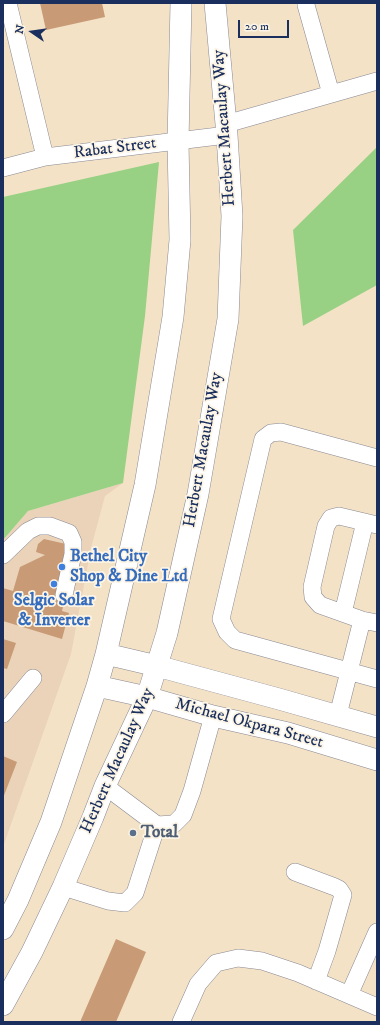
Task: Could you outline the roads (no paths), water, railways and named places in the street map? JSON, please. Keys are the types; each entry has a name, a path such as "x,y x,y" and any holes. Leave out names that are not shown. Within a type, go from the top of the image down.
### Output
{"main road":[{"path":"3,929 10,903 51,822 97,686 106,654 145,485 173,317 180,240 178,142 181,3"},
{"name":"Herbert Macaulay Way","path":"3,1005 32,952 63,886 105,786 147,697 167,633 198,494 228,319 232,216 227,130 215,3"},
{"name":"Michael Okpara Street","path":"106,654 157,666 377,726"},
{"name":"Michael Okpara Street","path":"97,686 147,697 213,716 288,734 377,760"}],"street":[{"path":"8,3 45,157"},
{"path":"306,5 331,94"},
{"name":"Rabat Street","path":"3,168 45,157 178,142 227,130 331,94 377,81"},
{"path":"377,458 281,432 271,433 263,439 221,619 226,632 235,640 377,679"},
{"path":"338,715 350,672 369,621 343,613 320,605 313,597 312,587 326,526 331,518 339,516 371,524 343,613"},
{"path":"3,555 28,531 38,526 50,526 69,533 73,542 73,554 64,595"},
{"path":"3,714 33,678"},
{"path":"105,786 157,825 174,824 183,815 192,791 213,716"},
{"path":"63,886 108,901 125,903 135,893 157,825"},
{"path":"295,872 335,887 339,889 343,895 327,951 316,981"},
{"path":"349,995 377,932"},
{"path":"181,1022 198,984 216,963 238,958 262,961 316,981 377,1007"}],"place":[{"name":"Bethel City Shop & Dine Ltd","path":"62,567"},
{"name":"Selgic Solar & Inverter","path":"54,584"},
{"name":"Total","path":"133,833"}]}
